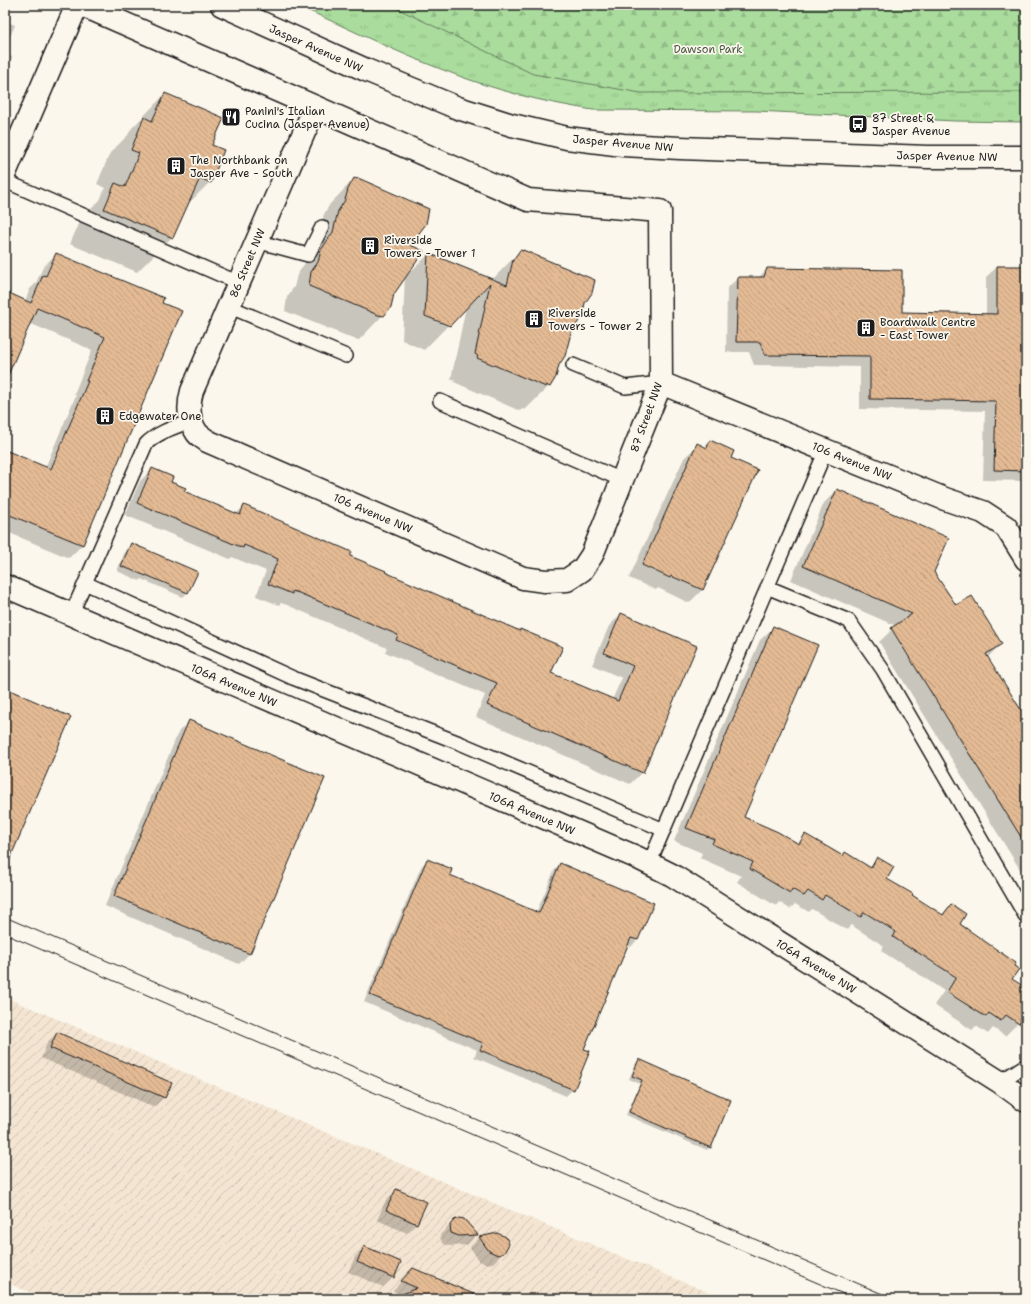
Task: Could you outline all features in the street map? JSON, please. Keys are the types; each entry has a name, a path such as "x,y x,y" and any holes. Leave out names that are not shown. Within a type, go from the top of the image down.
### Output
{"street":[{"path":"5,173 77,5"},
{"path":"82,5 315,106"},
{"name":"Jasper Avenue NW","path":"222,5 366,70 445,102 512,125 567,138 623,145 680,148 928,157 1026,157"},
{"name":"87 Street NW","path":"315,106 528,200 660,210 661,383 592,555 582,570 567,580"},
{"name":"86 Street NW","path":"191,421 189,401 192,391 315,106"},
{"name":"106 Avenue NW","path":"661,383 945,499 983,512 1006,527 1026,559"},
{"name":"106 Avenue NW","path":"191,421 197,434 207,441 523,578 545,581 567,580"},
{"name":"106A Avenue NW","path":"5,586 672,875 1000,1082 1026,1101"}],"lane":[{"path":"5,182 239,283"},
{"path":"256,241 308,255 322,227"},
{"path":"228,306 346,356"},
{"path":"573,365 625,387 661,383"},
{"path":"440,401 622,480"},
{"path":"71,615 146,444 160,433 191,421"},
{"path":"649,864 826,450"},
{"path":"85,583 293,678 462,744 664,830"},
{"path":"767,587 849,620 883,670 1026,917"},
{"path":"1000,1082 1026,1065"}],"shaded area":[{"path":"5,997 725,1299 46,1299 5,1282"}],"green space":[{"name":"Dawson Park","path":"296,5 513,5 1026,53 1026,122 955,121 757,111 593,110 518,95 464,78 408,56"},
{"name":"Dawson Park","path":"390,5 1026,5 1026,92 641,93 533,74"}],"building":[{"name":"The Northbank on Jasper Ave - South","path":"165,93 224,118 212,145 224,150 211,183 200,178 173,238 104,209 115,183 125,187 139,153 131,150 144,117 152,121"},
{"name":"Riverside Towers - Tower 1","path":"354,178 358,178 429,209 426,224 410,245 424,251 394,294 391,307 384,316 378,315 309,286 311,272 318,262 321,250 333,232 338,211 345,200 348,189"},
{"name":"Riverside Towers - Tower 2","path":"520,250 595,280 592,293 585,303 582,316 571,333 565,356 559,365 556,377 550,387 546,385 546,387 477,358 478,356 475,354 490,283 450,326 425,316 428,253 507,285 513,260"},
{"name":"Edgewater One","path":"56,253 164,298 162,303 182,311 83,545 5,513 5,450 51,469 105,337 37,308 5,382 5,291 31,303 43,275 46,276"},
{"name":"Boardwalk Centre - East Tower","path":"997,266 1026,266 1026,471 994,470 996,401 870,399 870,356 765,355 760,342 736,342 738,277 764,277 767,268 902,270 902,312 997,314"},
{"path":"710,440 734,451 731,458 758,470 703,590 671,576 670,578 642,565 697,443 707,448"},
{"path":"152,468 173,477 171,482 186,488 184,491 240,515 244,505 352,552 350,556 386,571 385,572 520,631 520,629 563,647 551,673 618,701 633,666 604,653 621,613 697,646 643,773 487,705 497,683 396,640 398,635 299,593 292,591 292,594 268,584 278,559 244,545 243,548 137,503"},
{"path":"837,489 949,538 934,572 956,605 972,596 1002,644 986,654 1026,718 1026,845 891,628 912,614 803,566"},
{"path":"131,543 198,572 188,593 121,566"},
{"path":"773,626 818,645 744,817 778,832 799,844 805,834 843,856 845,852 871,868 877,857 894,867 887,879 913,894 912,895 943,915 951,904 966,914 960,924 1016,963 1014,966 1019,969 1012,979 1026,988 1026,1013 1019,1024 1006,1015 1001,1021 989,1013 986,1017 947,992 956,977 893,937 896,932 864,912 861,917 825,895 822,900 808,891 804,896 792,889 790,893 750,869 753,862 712,844 714,839 686,828"},
{"path":"5,688 71,717 5,870"},
{"path":"189,720 325,778 250,954 114,896"},
{"path":"427,859 452,869 450,875 539,913 560,863 654,903 638,940 631,938 584,1049 590,1051 574,1090 480,1050 483,1043 370,995"},
{"path":"57,1032 172,1083 165,1098 50,1048"},
{"path":"639,1059 731,1100 711,1148 629,1112 642,1080 632,1076"},
{"path":"396,1189 427,1202 417,1224 386,1210"},
{"path":"459,1218 464,1219 478,1235 459,1236 451,1233 450,1225 454,1220"},
{"path":"497,1233 506,1237 509,1244 504,1253 498,1255 489,1251 479,1237"},
{"path":"364,1246 401,1262 394,1278 357,1262"},
{"path":"413,1268 485,1299 393,1299 417,1288 401,1281"}],"tram line":[{"path":"5,917 894,1299"},
{"path":"5,934 855,1299"}],"place":[{"name":"Panini's Italian Cucina (Jasper Avenue)","path":"231,117"},
{"name":"87 Street & Jasper Avenue","path":"858,124"},
{"name":"The Northbank on Jasper Ave - South","path":"176,166"},
{"name":"Riverside Towers - Tower 1","path":"370,246"},
{"name":"Riverside Towers - Tower 2","path":"534,319"},
{"name":"Boardwalk Centre - East Tower","path":"866,328"},
{"name":"Edgewater One","path":"105,416"}]}
